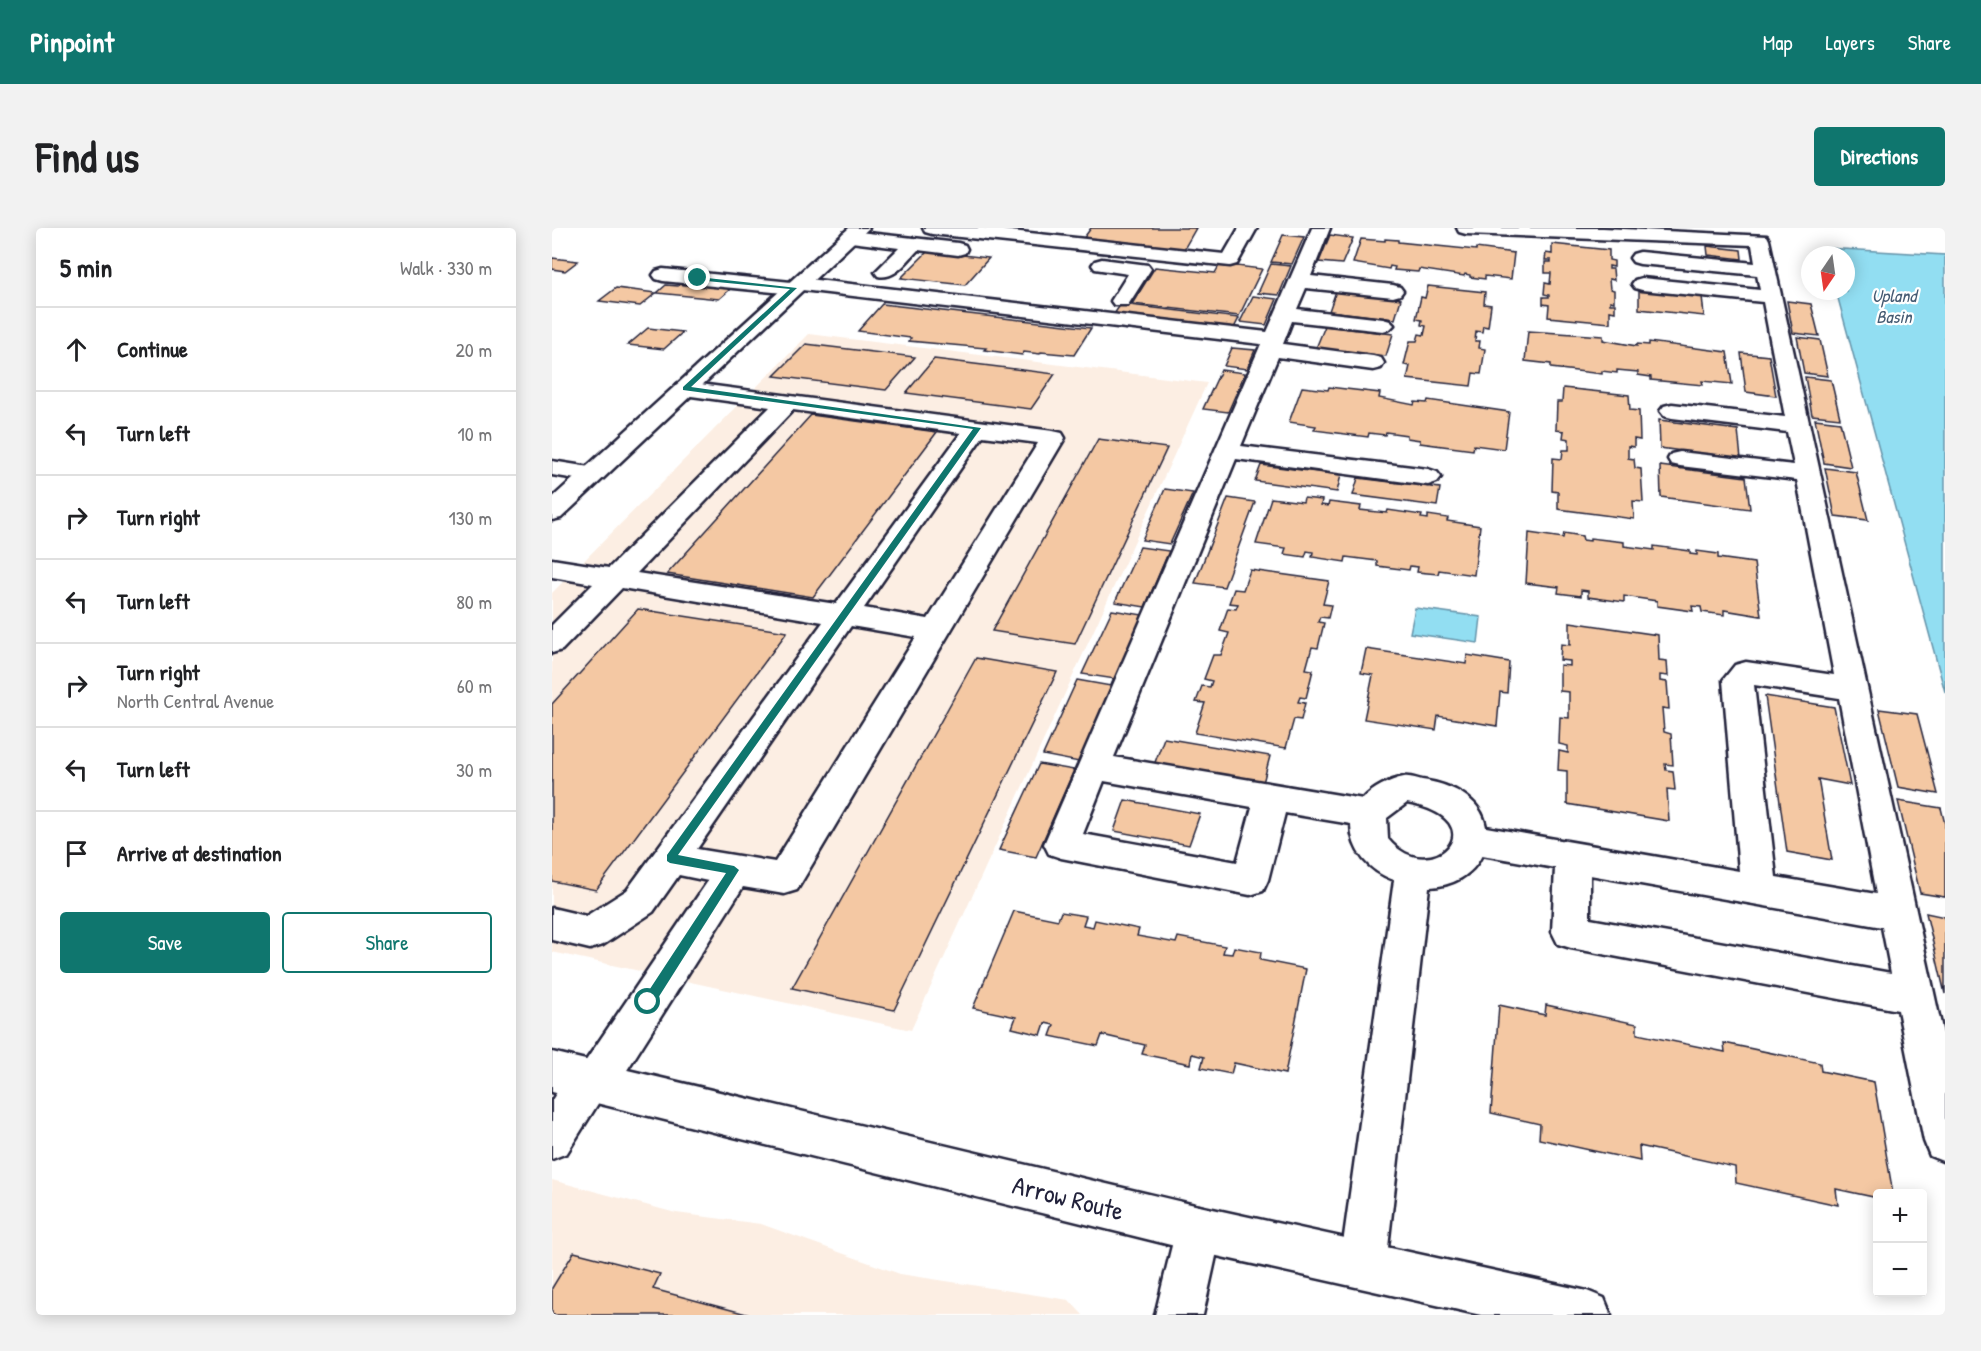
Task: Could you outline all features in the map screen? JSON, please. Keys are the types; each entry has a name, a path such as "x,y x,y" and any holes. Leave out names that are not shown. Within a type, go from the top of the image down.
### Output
{"main road":[{"path":"932,228 1230,260 1248,228"},
{"path":"1272,797 1250,880 1061,844 1321,228"},
{"path":"1466,228 1760,240 1945,1141"},
{"path":"552,512 855,233 914,244 1141,269 1122,301"},
{"path":"885,272 914,244"},
{"path":"1640,258 1769,284"},
{"path":"663,275 1276,334 1383,325"},
{"path":"1299,281 1393,291"},
{"path":"1642,284 1769,284"},
{"path":"1276,334 1373,363"},
{"path":"670,858 784,879 1053,438 685,389"},
{"path":"552,643 787,403"},
{"path":"1672,411 1798,426"},
{"path":"552,924 590,933 640,901 977,428"},
{"path":"1227,451 1428,477"},
{"path":"1680,459 1808,474"},
{"path":"552,468 593,474"},
{"path":"552,568 936,630"},
{"path":"1759,890 1738,680 1746,673 1852,689"},
{"path":"1094,766 1370,814"},
{"path":"1406,790 1424,790 1439,795 1464,813 1470,826 1472,839 1468,851 1459,862 1452,866 1430,873 1413,872 1395,866 1381,856 1372,843 1368,828 1370,814 1378,802 1391,794 1406,790"},
{"path":"1472,839 1899,914"},
{"path":"1573,856 1571,932 1915,995"},
{"path":"552,1138 578,1079 734,870"},
{"path":"1363,1265 1413,872"},
{"name":"Arrow Route","path":"578,1079 1199,1229 1587,1315"},
{"path":"1179,1315 1199,1229"}],"shaded area":[{"path":"809,334 1207,383 911,1030 552,952 552,593"},
{"path":"552,1180 676,1213 761,1224 900,1274 1069,1300 1083,1315 552,1315"}],"water":[{"name":"Upland Basin","path":"1855,250 1945,255 1945,692 1838,300 1855,300"},
{"path":"1415,608 1481,617 1478,643 1410,633"}],"building":[{"path":"1091,228 1196,228 1184,249 1083,239"},
{"path":"1283,235 1304,237 1292,264 1271,262"},
{"path":"1330,235 1353,238 1342,264 1319,262"},
{"path":"1361,239 1398,240 1398,242 1514,253 1511,279 1485,276 1485,279 1465,274 1464,276 1419,269 1418,272 1394,270 1395,267 1390,266 1389,269 1353,263"},
{"path":"1552,244 1609,250 1609,260 1614,261 1614,267 1609,266 1609,269 1613,269 1614,280 1609,279 1610,289 1614,290 1614,302 1610,301 1610,304 1615,304 1615,312 1610,311 1610,323 1548,317 1549,305 1543,304 1543,297 1549,297 1544,294 1545,283 1550,284 1551,273 1545,273 1545,262 1551,262 1551,260 1545,260 1546,253 1552,254"},
{"path":"1707,246 1741,250 1742,259 1708,255"},
{"path":"928,251 989,258 965,285 901,278"},
{"path":"552,258 578,261 565,271 552,269"},
{"path":"1220,264 1262,269 1239,316 1132,304 1155,267 1215,273"},
{"path":"1271,264 1291,266 1279,295 1258,293"},
{"path":"682,283 735,285 719,299 657,293 666,285 678,286"},
{"path":"1428,286 1485,292 1484,304 1491,305 1488,327 1483,326 1482,332 1476,331 1475,341 1480,341 1479,348 1485,349 1481,374 1473,373 1471,386 1407,379 1410,366 1404,365 1410,341 1417,341 1419,334 1424,335 1426,326 1421,325 1422,320 1416,319 1421,297 1425,298"},
{"path":"616,288 656,293 640,306 599,301"},
{"path":"1639,289 1702,296 1704,316 1639,309"},
{"path":"1336,291 1401,299 1395,319 1329,311"},
{"path":"1253,296 1277,299 1266,325 1240,322"},
{"path":"1787,301 1811,304 1819,336 1793,333"},
{"path":"882,304 1091,328 1074,355 1024,352 1022,355 984,350 986,348 909,341 911,338 858,331"},
{"path":"1121,304 1239,318 1234,328 1114,314"},
{"path":"1325,326 1393,334 1386,356 1316,348"},
{"path":"648,328 683,332 664,349 628,345"},
{"path":"1528,331 1603,336 1603,340 1637,346 1637,344 1649,345 1649,342 1727,352 1732,384 1702,381 1703,385 1651,380 1651,377 1638,375 1638,372 1617,370 1617,373 1602,371 1602,374 1551,368 1551,364 1525,361"},
{"path":"1797,337 1820,340 1828,376 1804,373"},
{"path":"806,344 915,357 886,390 774,376"},
{"path":"1232,348 1255,350 1247,369 1224,366"},
{"path":"1741,353 1769,356 1776,396 1746,392"},
{"path":"934,359 1055,374 1031,409 906,393"},
{"path":"1221,370 1245,373 1228,412 1203,409"},
{"path":"1805,377 1831,380 1840,418 1812,415"},
{"path":"1302,387 1328,390 1329,387 1380,393 1379,398 1414,405 1415,402 1427,403 1428,400 1509,412 1504,449 1474,445 1473,450 1420,443 1420,440 1407,438 1407,435 1386,432 1385,435 1369,433 1368,437 1314,430 1316,426 1289,422"},
{"path":"1563,388 1629,395 1630,410 1639,411 1640,440 1634,439 1634,447 1628,446 1628,458 1634,459 1635,468 1641,469 1643,502 1633,501 1634,519 1558,509 1558,492 1552,491 1553,458 1562,459 1563,450 1569,450 1569,439 1563,438 1564,431 1556,430 1557,402 1562,402"},
{"path":"811,415 937,432 813,597 667,574"},
{"path":"1815,419 1840,422 1851,467 1824,463"},
{"path":"1659,420 1738,430 1741,459 1660,448"},
{"path":"1098,439 1167,448 1075,644 992,631"},
{"path":"1261,465 1341,475 1337,492 1255,481"},
{"path":"1660,466 1746,477 1750,509 1661,497"},
{"path":"1825,468 1856,472 1868,520 1835,516"},
{"path":"1358,478 1440,488 1437,506 1353,495"},
{"path":"1165,489 1193,493 1170,544 1142,540"},
{"path":"1228,498 1255,502 1224,587 1195,583"},
{"path":"1271,498 1303,502 1304,498 1322,500 1321,505 1328,506 1329,502 1361,506 1360,510 1387,513 1388,510 1422,515 1421,518 1428,519 1428,515 1448,518 1447,521 1480,526 1474,575 1439,570 1438,574 1417,572 1418,567 1410,566 1409,570 1377,566 1377,561 1346,557 1345,562 1312,557 1313,552 1307,551 1305,557 1284,554 1286,548 1256,544"},
{"path":"1529,533 1563,538 1564,533 1582,536 1583,540 1590,541 1590,538 1624,542 1624,546 1654,550 1654,546 1690,551 1690,554 1697,555 1697,551 1718,554 1718,558 1754,563 1761,616 1724,610 1724,615 1702,612 1701,607 1692,606 1693,611 1657,606 1657,601 1624,596 1624,602 1588,597 1588,591 1581,590 1581,596 1558,593 1559,587 1526,583"},
{"path":"1140,547 1169,551 1145,607 1115,602"},
{"path":"1250,570 1329,581 1323,604 1331,605 1328,618 1320,617 1318,622 1324,623 1318,648 1312,647 1306,669 1313,670 1306,698 1300,697 1298,702 1305,703 1301,720 1294,719 1286,748 1195,733 1205,703 1196,702 1202,686 1210,687 1212,681 1204,679 1213,655 1221,655 1229,633 1220,631 1228,608 1236,609 1238,604 1229,603 1234,589 1243,590"},
{"path":"638,609 787,632 596,890 552,881 552,704"},
{"path":"1112,610 1143,615 1115,679 1082,674"},
{"path":"1570,622 1658,635 1659,660 1667,661 1668,676 1660,675 1660,681 1667,682 1669,709 1662,708 1664,732 1671,734 1673,765 1665,764 1666,770 1673,771 1675,790 1667,789 1669,821 1567,804 1567,771 1558,770 1559,751 1568,753 1568,746 1559,744 1560,717 1569,718 1569,692 1560,691 1560,665 1570,666 1570,661 1560,660 1561,644 1570,645"},
{"path":"1366,649 1466,664 1467,655 1509,662 1507,693 1500,692 1497,726 1438,716 1436,730 1364,719 1373,675 1361,673"},
{"path":"976,658 1057,672 894,1010 792,988"},
{"path":"1077,680 1111,686 1079,762 1043,755"},
{"path":"1765,696 1834,707 1850,785 1818,779 1832,860 1787,852"},
{"path":"1879,709 1917,714 1938,794 1898,787"},
{"path":"1164,738 1270,756 1263,783 1154,765"},
{"path":"1039,764 1074,770 1036,857 999,850"},
{"path":"1125,800 1200,814 1189,845 1114,831"},
{"path":"1898,801 1941,808 1945,824 1945,897 1920,893"},
{"path":"1014,911 1058,920 1061,912 1086,916 1083,925 1093,927 1095,920 1139,929 1137,936 1176,943 1178,937 1225,946 1223,953 1232,954 1234,947 1261,952 1260,960 1306,969 1285,1074 1234,1063 1231,1074 1201,1068 1204,1057 1192,1054 1190,1064 1142,1054 1145,1045 1102,1035 1098,1046 1050,1036 1054,1025 1045,1023 1041,1035 1012,1028 1016,1017 973,1008"},
{"path":"1926,913 1945,917 1945,994"},
{"path":"1499,1005 1545,1015 1546,1005 1637,1024 1637,1034 1725,1052 1724,1043 1820,1063 1821,1071 1874,1082 1892,1189 1873,1189 1873,1197 1836,1189 1838,1205 1736,1183 1735,1167 1639,1146 1640,1161 1539,1139 1540,1124 1491,1113"},
{"path":"574,1252 660,1274 653,1289 750,1315 552,1315 552,1288"}],"route":[{"path":"648,1002 734,870 670,858 977,428 685,389 794,288 698,278"}]}
